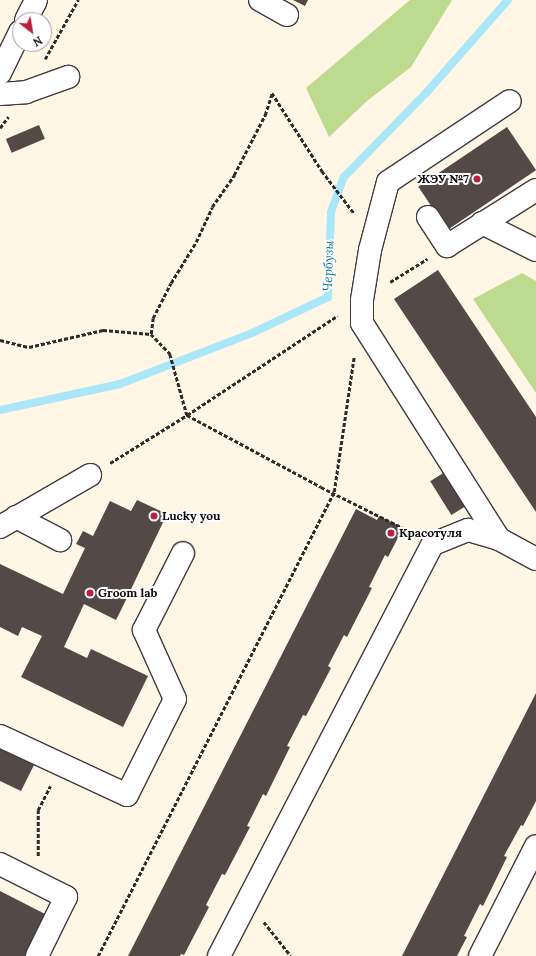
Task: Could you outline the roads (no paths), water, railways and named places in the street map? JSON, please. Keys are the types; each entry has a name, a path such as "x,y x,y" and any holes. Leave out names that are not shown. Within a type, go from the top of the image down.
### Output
{"street":[{"path":"30,12 36,0"},
{"path":"260,0 287,15"},
{"path":"1,68 12,47"},
{"path":"0,94 26,92 68,77"},
{"path":"499,539 362,323 362,300 370,250 388,182 510,101"},
{"path":"428,217 447,246 536,190"},
{"path":"482,223 536,250"},
{"path":"8,522 90,475"},
{"path":"8,522 60,540"},
{"path":"219,956 246,901 433,544 468,530 499,539 536,559"},
{"path":"0,736 127,795 175,699 144,630 183,553"},
{"path":"480,956 536,846"},
{"path":"0,864 66,897 37,956"}],"waterway":[{"name":"Чербузы","path":"0,410 120,384 252,333 328,297 331,212 344,177 426,93 508,0"}],"place":[{"name":"ЖЭУ №7","path":"477,179"},
{"name":"Lucky you","path":"154,516"},
{"name":"Красотуля","path":"391,533"},
{"name":"Groom lab","path":"90,593"}]}
